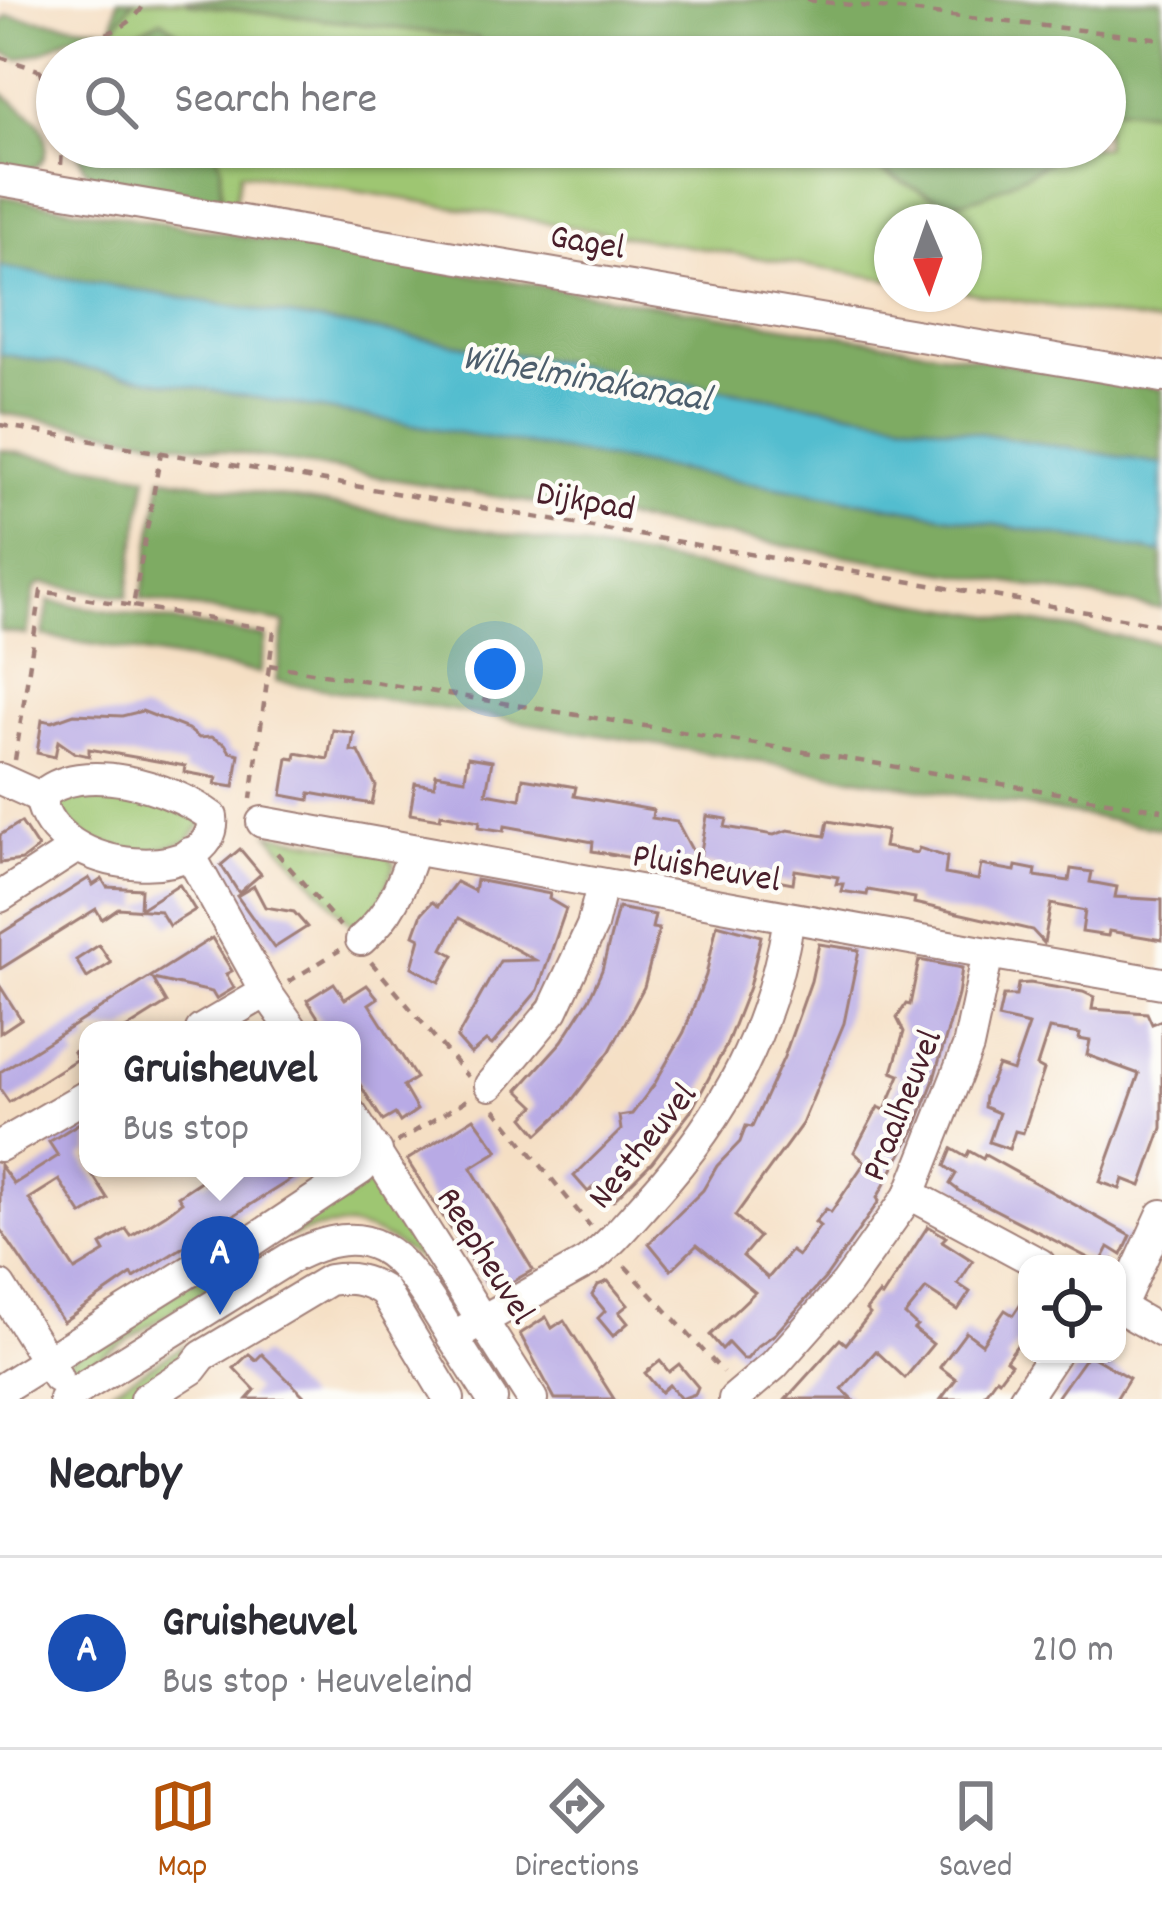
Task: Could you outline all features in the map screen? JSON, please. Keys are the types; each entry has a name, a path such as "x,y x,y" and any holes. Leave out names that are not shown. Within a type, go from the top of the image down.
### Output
{"street":[{"name":"Gagel","path":"0,180 1162,377"},
{"path":"40,797 48,789 76,780 116,780 155,786 212,817 241,817"},
{"path":"5,782 40,797 52,823 77,847 121,864 169,862 241,817"},
{"name":"Pluisheuvel","path":"241,817 394,844 413,852 988,953"},
{"path":"0,897 77,847"},
{"path":"361,940 381,923 397,899 413,852"},
{"path":"189,853 287,1021"},
{"path":"490,1085 553,1010 592,926 602,885"},
{"name":"Nestheuvel","path":"452,1337 587,1262 697,1146 739,1078 779,976 789,920"},
{"path":"988,953 1162,982"},
{"name":"Praalheuvel","path":"734,1399 774,1365 846,1285 910,1194 968,1046 988,953"},
{"path":"216,1021 266,992"},
{"path":"0,1146 79,1101"},
{"name":"Reepheuvel","path":"361,1127 532,1399"},
{"path":"361,1170 377,1150"},
{"path":"0,1390 208,1260 227,1258 350,1177"},
{"path":"910,1194 1023,1255"},
{"path":"1126,1291 1162,1215"},
{"path":"0,1286 66,1398 321,1242 361,1240 386,1249 410,1268 492,1399"},
{"path":"145,1399 192,1369 202,1356 274,1312 329,1280 350,1277 384,1291 449,1399"},
{"path":"1126,1310 1162,1332"},
{"path":"1024,1399 1048,1363"}],"path":[{"path":"106,36 140,13 146,0"},
{"path":"807,0 1162,39"},
{"path":"0,57 36,69"},
{"name":"Dijkpad","path":"0,424 1162,625"},
{"path":"133,606 160,452"},
{"path":"5,782 41,592 274,629 241,817"},
{"path":"269,665 1162,811"},
{"path":"266,992 361,940"},
{"path":"377,1150 490,1085"}],"green space":[{"path":"118,0 134,0 113,29 36,36 36,54 18,59 0,51 0,24 8,16 112,29"},
{"path":"134,0 186,0 462,36 178,36 161,20 128,36 119,36 113,29"},
{"path":"186,0 1162,0 1162,112 1126,109 1126,36 461,36"},
{"path":"161,20 178,36 130,36"},
{"path":"0,91 36,120 36,166 0,168"},
{"path":"1126,109 1162,112 1162,324 982,295 982,204 874,204 874,277 241,172 235,202 222,199 221,168 877,168 948,201 972,199 1037,168 1126,168"},
{"path":"84,168 221,168 221,199 95,178"},
{"path":"878,168 1037,168 973,199 948,201"},
{"path":"0,196 1162,389 1162,464 0,267"},
{"path":"0,354 1162,553 1162,609 0,413"},
{"path":"0,450 147,475 127,597 42,583 35,588 27,635 0,631"},
{"path":"162,477 1162,644 1162,829 276,681 285,623 141,599"},
{"path":"49,601 266,637 260,673 43,636"},
{"path":"116,786 204,821 186,842 143,853 89,840 50,804 56,791"},
{"path":"269,834 386,854 395,865 376,912 354,927"},
{"path":"367,1177 374,1180 423,1262 360,1228 328,1226 290,1237 299,1217"},
{"path":"202,1275 227,1277 76,1372 68,1360"},
{"path":"185,1345 183,1368 133,1399 96,1399"}],"water":[{"name":"Wilhelminakanaal","path":"0,267 1162,464 1162,553 0,354"}],"building":[{"path":"142,711 199,738 211,737 239,754 234,787 215,784 217,778 184,772 185,766 89,749 89,756 58,741 55,757 37,753 42,720"},
{"path":"333,730 354,733 351,751 359,752 376,786 372,804 310,793 309,800 282,795 288,758 295,759 296,753 328,759"},
{"path":"468,757 492,761 486,793 520,799 523,778 576,787 574,796 653,810 652,818 677,822 699,863 707,816 727,819 725,827 774,835 788,830 825,836 828,821 887,831 884,847 917,853 919,848 947,857 945,874 978,880 981,865 1015,871 1016,866 1036,870 1035,876 1069,881 1071,869 1092,872 1090,882 1117,887 1115,897 1162,900 1162,940 1109,931 1108,936 1082,932 1085,911 1051,904 1044,943 1032,930 914,903 915,898 841,891 838,877 795,870 793,883 732,867 732,868 685,861 684,867 592,851 593,842 505,826 504,831 479,827 480,821 441,814 440,819 410,814 415,783 434,786 436,774 465,779"},
{"path":"21,822 38,848 22,860 0,863 0,835"},
{"path":"240,849 261,874 239,893 221,865"},
{"path":"89,878 93,885 102,879 107,887 141,889 140,909 179,884 195,910 169,926 160,911 118,908 102,919 96,909 0,969 0,934"},
{"path":"476,880 550,894 549,899 566,909 538,990 492,1045 486,1041 471,1054 457,1038 500,961 535,960 459,918 443,949 454,955 439,982 412,967 420,938 414,935 422,913 432,902 438,906 456,882 474,891"},
{"path":"254,886 265,907 294,912 307,927 274,948 237,896"},
{"path":"618,908 655,915 652,928 659,929 644,987 610,1051 566,1108 538,1134 524,1117 535,1106 518,1090 562,1041 589,999"},
{"path":"717,924 761,936 749,987 725,1048 691,1111 652,1162 613,1201 596,1184 588,1192 574,1176 621,1130 619,1116 632,1114 654,1085 684,1032 706,975"},
{"path":"212,938 232,971 226,974 234,988 216,999 212,992 153,979 167,1003 138,1021 81,1021"},
{"path":"819,944 859,950 844,1023 802,1124 735,1216 759,1237 743,1256 768,1278 791,1251 798,1256 820,1226 815,1222 826,1209 831,1212 865,1162 854,1152 878,1107 885,1110 900,1075 892,1072 904,1032 897,1018 910,1005 919,960 962,968 958,995 933,1082 879,1201 826,1277 775,1334 743,1359 728,1343 722,1349 710,1335 755,1292 697,1245 671,1270 649,1243 703,1190 740,1142 746,1126 752,1127 784,1057"},
{"path":"99,945 111,963 87,978 76,960"},
{"path":"334,983 345,999 367,985 378,998 369,1004 416,1078 403,1086 417,1110 400,1122 395,1114 383,1121 361,1086 361,1021 320,1021 307,1000"},
{"path":"1018,984 1083,992 1094,997 1092,1009 1147,1013 1152,1024 1162,1020 1162,1128 1141,1186 1123,1179 1120,1189 1100,1182 1139,1074 1087,1055 1090,1041 1079,1039 1080,1034 1049,1029 1037,1066 1044,1070 1023,1133 1015,1131 1009,1149 989,1142 999,1113 984,1107 985,1096 998,1066 1013,1071 1029,1025 998,1018 1003,996 1016,996"},
{"path":"0,986 21,1019 0,1033"},
{"path":"79,1022 79,1048 73,1052 77,1059 9,1102 0,1089 0,1072"},
{"path":"474,1118 498,1151 471,1168 533,1270 503,1287 497,1277 486,1284 407,1160"},
{"path":"79,1123 79,1177 94,1177 108,1199 82,1215 59,1180 29,1199 75,1270 105,1252 101,1245 126,1229 131,1236 166,1214 182,1202 178,1196 202,1180 204,1184 214,1178 218,1184 229,1177 295,1177 134,1278 132,1274 63,1322 0,1229 0,1165 14,1184 58,1156 49,1142"},
{"path":"952,1149 966,1157 969,1151 983,1159 985,1155 1131,1236 1122,1255 1109,1247 1105,1255 1083,1255 959,1191 950,1184 956,1174 945,1166"},
{"path":"928,1226 973,1261 958,1284 970,1292 958,1310 926,1289 905,1315 933,1344 905,1378 876,1351 842,1389 852,1399 786,1399 840,1339 846,1344"},
{"path":"608,1281 628,1305 619,1312 628,1323 613,1336 598,1318 605,1311 592,1295"},
{"path":"1018,1308 1018,1344 999,1380 981,1399 941,1399 956,1379 940,1367 966,1332 982,1344 1005,1310 1013,1315"},
{"path":"546,1317 552,1328 564,1320 614,1399 555,1399 520,1334"},
{"path":"249,1354 256,1360 262,1354 307,1399 247,1399 255,1390 234,1368"},
{"path":"660,1361 669,1372 679,1364 698,1387 695,1394 681,1399 669,1385 661,1392 645,1373"},
{"path":"1082,1363 1103,1363 1129,1378 1116,1399 1056,1399"}],"place":[{"name":"Gruisheuvel","path":"220,1315"}]}
